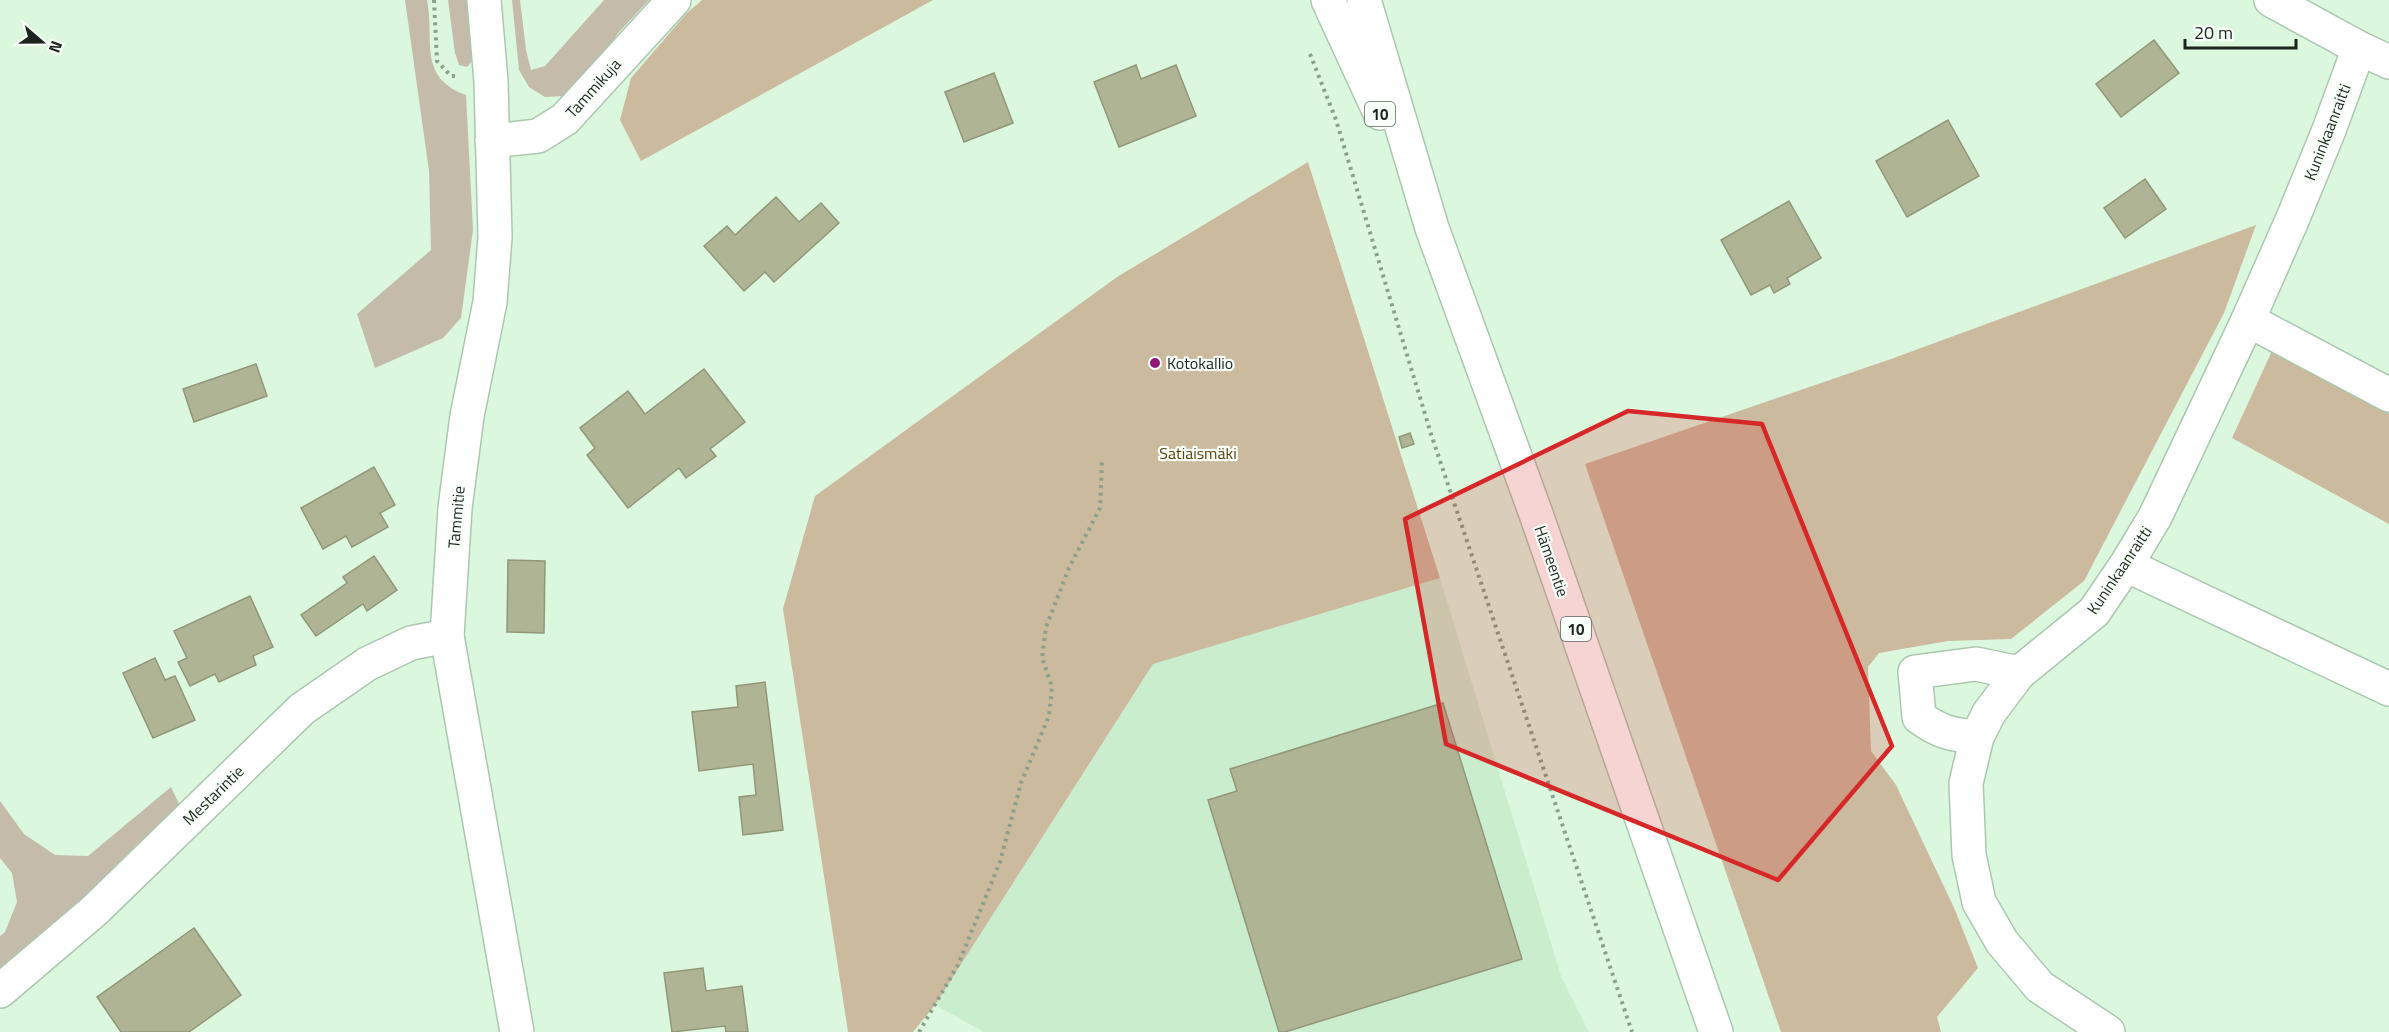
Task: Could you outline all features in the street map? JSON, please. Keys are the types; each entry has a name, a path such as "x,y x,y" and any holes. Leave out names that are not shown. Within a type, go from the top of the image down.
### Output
{"main road":[{"name":"Tammitie","path":"484,0 491,81 495,237 490,302 465,428 456,508 447,636 517,1032"},
{"name":"Tammikuja","path":"492,141 538,136 566,119 674,0"},
{"name":"Hämeentie","path":"1328,0 1432,228"},
{"name":"Hämeentie","path":"1364,0 1432,228 1544,537 1716,1032"},
{"path":"2271,0 2389,62"},
{"name":"Kuninkaanraitti","path":"2108,1032 2040,987 2002,942 1979,902 1969,855 1966,783 1977,737 1989,713 2019,673 2094,612 2155,517 2248,320 2320,152 2359,48"},
{"path":"2248,320 2389,395"},
{"path":"2126,565 2389,689"},
{"name":"Mestarintie","path":"0,991 94,911 302,709 367,664 411,644 447,636"},
{"path":"1977,737 1954,735 1934,728 1919,717 1915,672 1976,664 2019,673"}],"path":[{"path":"434,0 436,61 451,76 491,81"},
{"path":"1307,44 1336,120 1431,434 1632,1032"},
{"path":"919,1032 958,965 1000,862 1021,783 1049,716 1052,687 1042,657 1046,627 1069,568 1100,508 1102,460"}],"highlighted area":[{"path":"1628,411 1762,424 1892,746 1778,880 1446,744 1405,519"}],"shaded area":[{"path":"405,0 427,0 434,68 440,78 466,95 473,230 461,318 443,338 375,368 357,314 431,250 429,171"},
{"path":"448,0 469,0 472,61 467,67 459,65 455,53"},
{"path":"512,0 520,0 526,50 531,70 545,66 604,0 649,0 618,33 585,82 565,96 545,97 529,87 519,70"},
{"path":"1440,578 1561,976 1589,1032 984,1032 935,1005 1153,664"},
{"path":"171,787 181,808 105,885 0,974 0,936 5,932 17,902 12,873 0,858 0,801 24,834 55,855 88,856"}],"green space":[{"path":"702,0 933,0 641,161 620,120 631,78 686,14"},
{"name":"Satiaismäki","path":"1308,162 1440,578 1153,664 935,1005 913,1032 848,1032 783,609 815,496 1117,277"},
{"path":"2256,225 2224,313 2084,581 2011,639 1948,641 1879,653 1868,667 1871,751 1896,785 1955,910 1978,968 1937,1017 1941,1032 1781,1032 1585,464 1891,359"},
{"path":"2272,351 2389,414 2389,524 2232,438"}],"building":[{"path":"2154,40 2179,73 2121,117 2096,84"},
{"path":"1136,65 1141,79 1176,65 1196,116 1119,147 1094,82"},
{"path":"994,73 1013,123 964,142 945,92"},
{"path":"1948,120 1979,176 1907,217 1876,161"},
{"path":"2145,179 2166,209 2125,238 2104,208"},
{"path":"776,197 799,222 821,203 839,223 774,282 765,272 744,291 704,246 727,226 735,235"},
{"path":"1789,201 1821,258 1787,278 1790,284 1774,293 1770,285 1751,295 1721,240"},
{"path":"256,364 267,396 194,422 183,389"},
{"path":"704,369 745,422 710,449 716,456 686,478 679,468 628,508 587,455 595,448 580,428 628,391 645,414"},
{"path":"1410,433 1414,444 1402,448 1399,437"},
{"path":"374,467 395,505 380,513 388,527 352,547 346,536 323,549 301,508"},
{"path":"374,556 397,590 367,611 363,604 316,636 301,615 347,583 343,577"},
{"path":"508,560 545,561 544,633 507,632"},
{"path":"250,596 273,647 253,656 256,665 219,682 215,674 190,686 178,662 187,658 174,631"},
{"path":"155,658 165,680 175,676 195,720 153,738 123,673"},
{"path":"765,682 783,830 743,835 739,797 756,795 753,764 699,771 692,712 738,707 736,686"},
{"path":"1443,703 1522,959 1279,1032 1208,800 1237,791 1230,769"},
{"path":"194,928 241,995 189,1032 121,1032 97,997"},
{"path":"703,968 706,991 742,986 748,1032 726,1032 725,1026 672,1032 664,973"}],"place":[{"name":"Kotokallio","path":"1155,363"}]}
